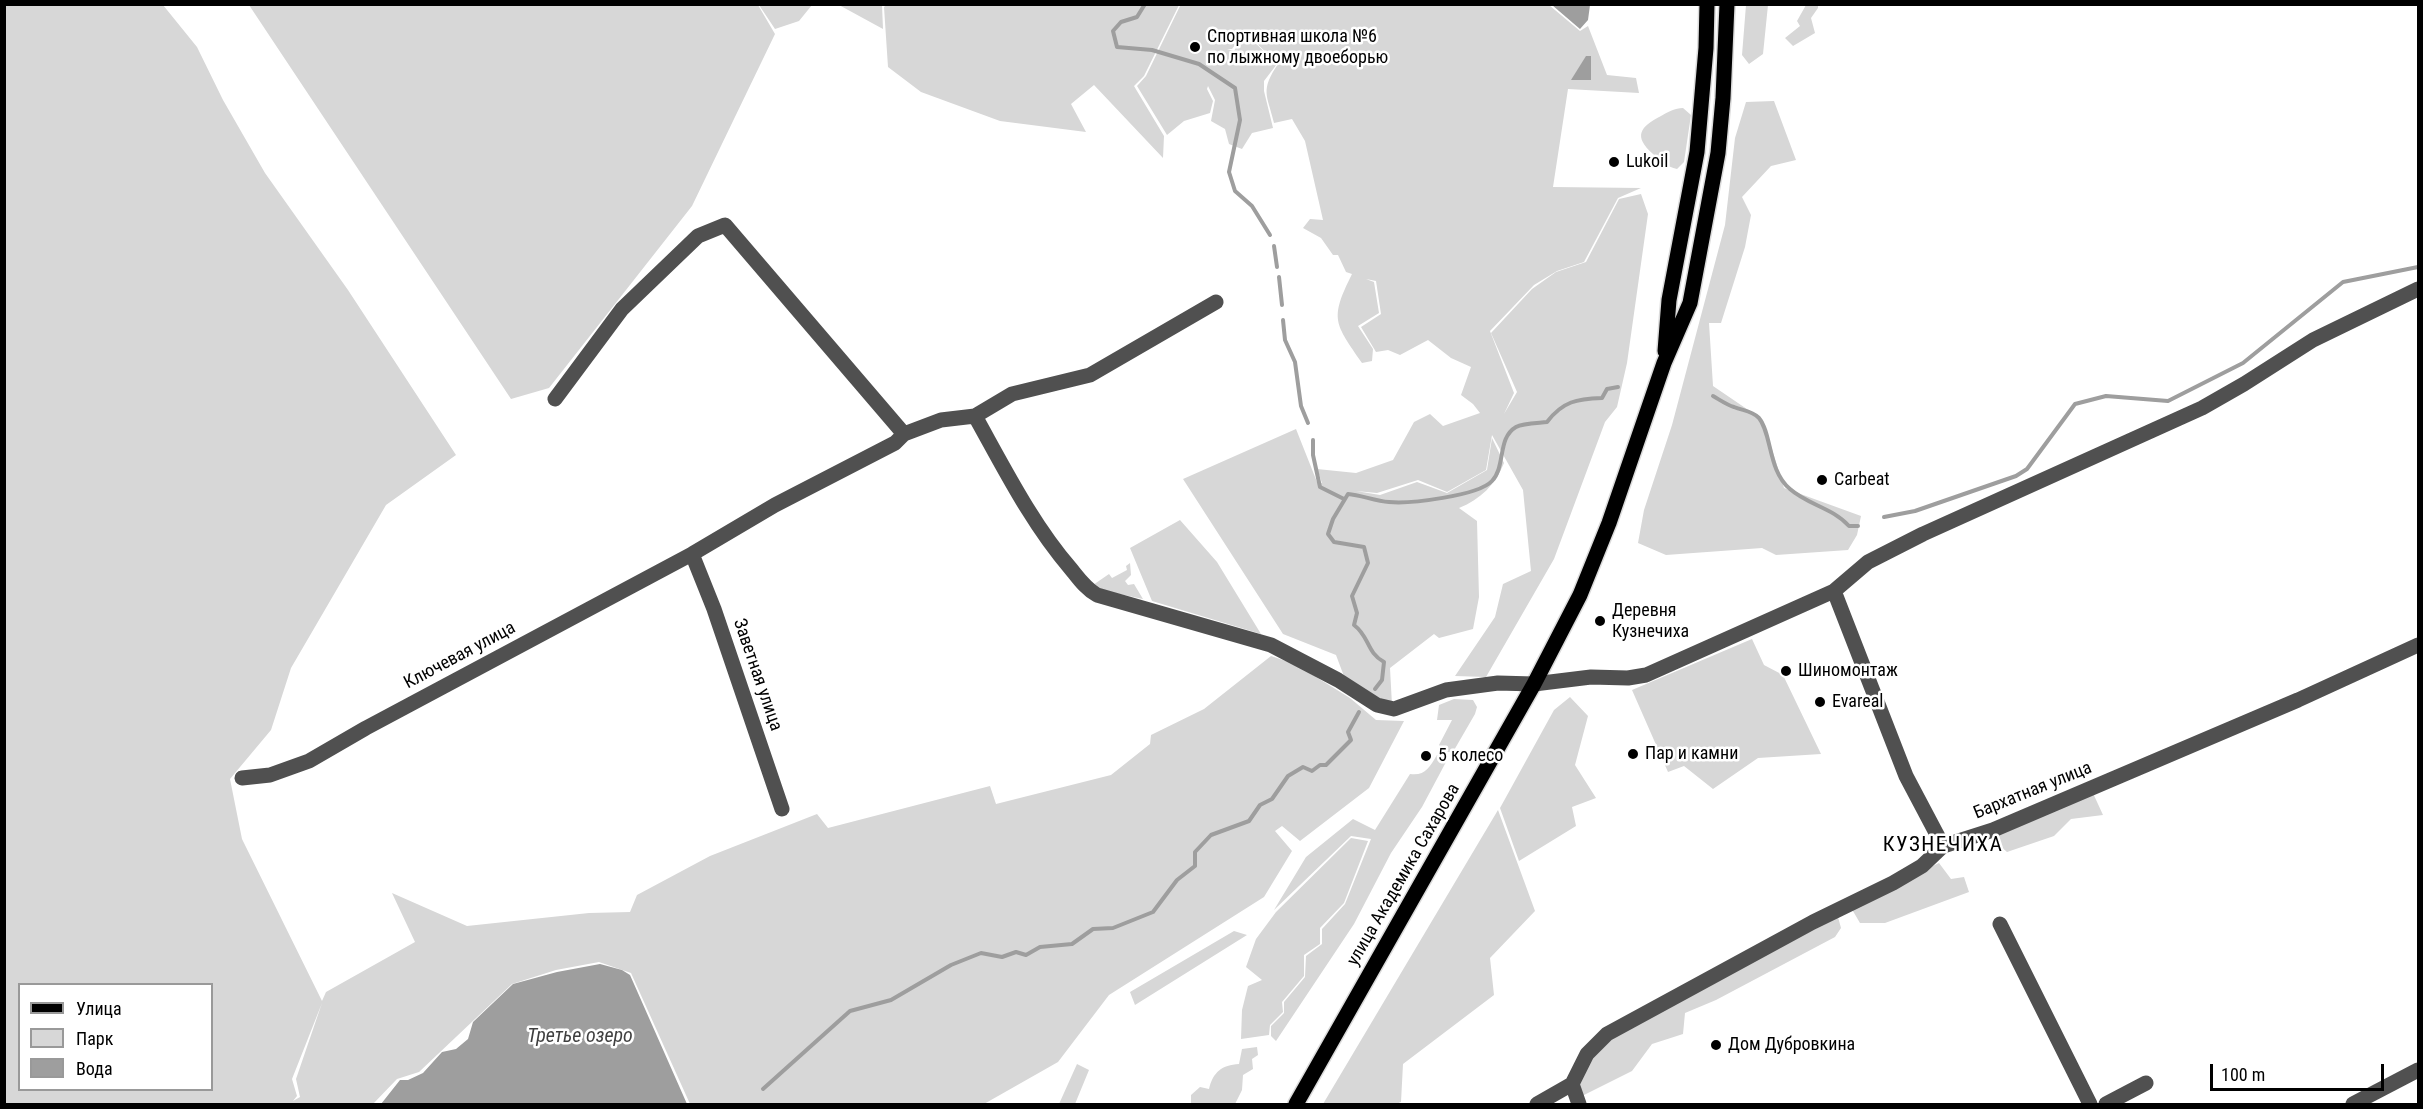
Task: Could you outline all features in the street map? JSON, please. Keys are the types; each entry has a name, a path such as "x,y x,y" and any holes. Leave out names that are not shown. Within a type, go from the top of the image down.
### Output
{"main road":[{"name":"улица Академика Сахарова","path":"1664,363 1669,300 1697,152 1706,48 1707,4"},
{"name":"улица Академика Сахарова","path":"1296,1104 1534,684 1584,584 1617,501 1664,363 1690,303 1705,232 1719,142 1727,4"}],"street":[{"path":"555,399 621,309 698,236 725,225 904,434"},
{"path":"1216,302 1090,375 1012,394 975,416 1027,508 1061,558 1088,590 1097,595 1271,645 1338,680 1377,705 1394,709 1446,690 1498,684 1534,684 1590,677 1628,678 1646,675 1834,591 1877,556 2202,408 2332,329 2418,289"},
{"name":"Ключевая улица","path":"242,778 270,776 309,761 366,728 692,554 775,505 895,443 904,434 941,420 975,416"},
{"name":"Заветная улица","path":"692,554 714,609 782,809"},
{"path":"1834,591 1906,776 1943,846"},
{"name":"Бархатная улица","path":"1572,1084 1587,1054 1607,1034 1813,922 1893,883 1922,866 1943,846 1994,830 2298,700 2418,645"},
{"path":"2000,924 2090,1104"},
{"path":"2353,1104 2418,1071"},
{"path":"2106,1104 2146,1083"},
{"path":"1537,1104 1572,1084 1580,1104"}],"green space":[{"path":"1181,4 1549,5 1580,31 1588,26 1607,75 1636,78 1639,93 1568,89 1553,187 1641,188 1618,198 1584,262 1557,271 1534,285 1490,331 1514,393 1504,414 1517,392 1491,333 1532,289 1556,272 1586,262 1619,199 1641,194 1648,214 1627,363 1617,407 1605,422 1554,559 1486,677 1455,676 1495,617 1503,584 1531,571 1523,490 1492,435 1486,470 1447,492 1418,480 1377,493 1356,491 1380,495 1417,482 1447,493 1487,470 1492,438 1504,463 1486,490 1459,508 1477,521 1479,597 1473,629 1439,638 1434,634 1390,668 1392,705 1345,679 1336,655 1283,634 1183,479 1296,429 1317,482 1322,483 1317,469 1356,473 1393,460 1414,422 1430,414 1443,426 1480,413 1461,395 1471,367 1451,358 1428,340 1400,355 1388,350 1376,352 1361,327 1381,314 1376,281 1366,279 1374,282 1379,313 1358,326 1373,349 1372,361 1362,363 1346,339 1338,321 1338,312 1352,274 1346,272 1338,255 1333,255 1321,238 1303,228 1310,219 1323,220 1305,141 1292,119 1274,123 1267,99 1267,87 1278,64 1245,32 1232,49 1227,49 1234,51 1245,33 1277,64 1264,81 1264,91 1273,128 1252,133 1242,149 1229,144 1225,129 1211,121 1215,100 1208,86 1207,89 1213,101 1210,113 1184,121 1167,135 1137,86 1146,76"},
{"path":"5,5 163,5 197,47 223,100 265,173 348,290 456,455 386,505 291,668 271,730 230,779 242,839 322,1001 326,992 415,942 392,893 467,926 589,913 630,912 637,895 710,856 817,814 828,828 990,786 996,804 1111,775 1150,744 1151,735 1204,709 1271,656 1295,664 1350,698 1376,720 1404,721 1369,788 1300,841 1282,826 1275,831 1292,851 1264,897 1109,995 1058,1062 984,1104 690,1104 631,973 599,962 556,970 512,984 419,1072 397,1079 373,1104 5,1104","holes":["322,1003 296,1079 300,1097 293,1101 297,1096 292,1079"]},
{"path":"249,5 758,5 775,34 692,206 549,388 511,399"},
{"path":"759,5 812,5 799,21 775,29"},
{"path":"839,5 882,5 883,29"},
{"path":"886,5 1179,5 1144,76 1134,86 1164,136 1163,158 1094,85 1071,104 1086,132 1000,121 921,92 888,67 884,7"},
{"path":"1746,5 1768,5 1763,54 1749,64 1742,55"},
{"path":"1806,5 1818,5 1811,18 1815,33 1793,46 1785,38 1800,26 1797,21"},
{"path":"1774,101 1796,160 1771,166 1742,197 1751,215 1745,247 1721,323 1709,323 1713,386 1763,420 1784,488 1861,516 1857,535 1848,550 1776,555 1762,548 1666,555 1638,543 1644,510 1672,425 1725,225 1735,138 1746,102"},
{"path":"1683,108 1691,115 1684,162 1677,169 1670,167 1653,154 1641,137 1648,124 1672,110"},
{"path":"1180,520 1217,562 1261,634 1152,601 1130,548"},
{"path":"1130,563 1131,575 1125,581 1128,585 1134,584 1143,599 1105,591 1093,585 1109,574 1112,578 1127,570 1126,566"},
{"path":"1752,639 1764,665 1783,675 1821,754 1758,758 1713,789 1684,766 1668,772 1632,690"},
{"path":"1570,697 1588,716 1575,765 1596,798 1572,807 1576,826 1519,861 1500,808 1554,710"},
{"path":"1454,699 1473,700 1477,707 1453,752 1444,752 1439,745 1452,720 1437,720 1439,705"},
{"path":"1437,755 1441,755 1446,762 1422,807 1391,853 1354,924 1276,1041 1271,1036 1271,1026 1284,1013 1284,1002 1305,977 1306,956 1322,944 1322,929 1345,904 1371,839 1351,836 1274,910 1306,857 1353,819 1375,830 1410,774 1419,774 1426,770"},
{"path":"2092,791 2103,815 2071,819 2054,836 2007,852 1991,838"},
{"path":"1498,810 1535,911 1490,958 1494,995 1403,1064 1401,1102 1396,1104 1323,1104"},
{"path":"1351,838 1368,841 1344,903 1320,928 1320,944 1304,955 1304,976 1282,1002 1283,1012 1270,1025 1269,1035 1241,1039 1242,1010 1248,986 1262,980 1246,967 1256,939 1276,912"},
{"path":"1939,863 1951,879 1964,877 1969,892 1885,923 1860,923 1850,906"},
{"path":"1838,917 1841,928 1835,937 1716,1000 1685,1013 1683,1034 1652,1044 1632,1071 1580,1097 1577,1082 1595,1050 1612,1034"},
{"path":"1234,931 1247,935 1135,1005 1130,992"},
{"path":"1257,1047 1258,1055 1252,1059 1253,1069 1243,1075 1242,1090 1235,1104 1191,1104 1191,1095 1200,1087 1209,1089 1219,1070 1239,1064 1242,1049"},
{"path":"1077,1064 1089,1070 1075,1104 1059,1104"}],"water":[{"path":"1552,5 1590,5 1588,20 1580,29"},
{"path":"1586,56 1591,56 1591,80 1571,80"},
{"name":"Третье озеро","path":"600,964 622,970 630,975 687,1104 381,1104 400,1080 408,1080 423,1073 442,1052 456,1049 468,1039 473,1022 513,984 557,972"}],"waterway":[{"path":"1145,4 1137,17 1121,22 1113,31 1117,47 1152,50 1199,64 1235,88 1240,120 1229,172 1235,191 1252,206 1270,235"},
{"path":"1274,246 1277,267"},
{"path":"1884,517 1915,511 2016,476 2027,469 2075,404 2106,396 2168,401 2243,363 2343,282 2418,267"},
{"path":"1279,277 1282,305"},
{"path":"1283,320 1285,340 1295,362 1301,406 1308,423"},
{"path":"1375,689 1382,680 1384,662 1374,654 1363,634 1354,625 1357,613 1352,596 1368,563 1364,547 1334,542 1328,534 1333,519 1348,494 1399,502 1443,498 1473,491 1492,481 1499,468 1506,438 1516,427 1547,422 1571,402 1602,398 1607,389 1618,387"},
{"path":"1713,396 1729,405 1753,413 1759,418 1778,473 1790,489 1836,515 1849,526 1858,526"},
{"path":"1313,440 1313,455 1320,487 1344,499"},
{"path":"763,1089 850,1011 891,1000 951,965 981,953 1002,957 1016,952 1026,955 1040,947 1072,944 1093,929 1113,928 1153,912 1177,880 1195,866 1195,852 1211,835 1249,821 1260,805 1272,799 1288,776 1303,767 1312,771 1320,765 1326,765 1351,740 1348,732 1359,712"}],"place":[{"name":"Спортивная школа №6 по лыжному двоеборью","path":"1195,47"},
{"name":"Lukoil","path":"1614,162"},
{"name":"Carbeat","path":"1822,480"},
{"name":"Деревня Кузнечиха","path":"1600,621"},
{"name":"Шиномонтаж","path":"1786,671"},
{"name":"Evareal","path":"1820,702"},
{"name":"Пар и камни","path":"1633,754"},
{"name":"5 колесо","path":"1426,756"},
{"name":"Дом Дубровкина","path":"1716,1045"}],"district":[{"name":"КУЗНЕЧИХА","path":"1943,846"}]}
